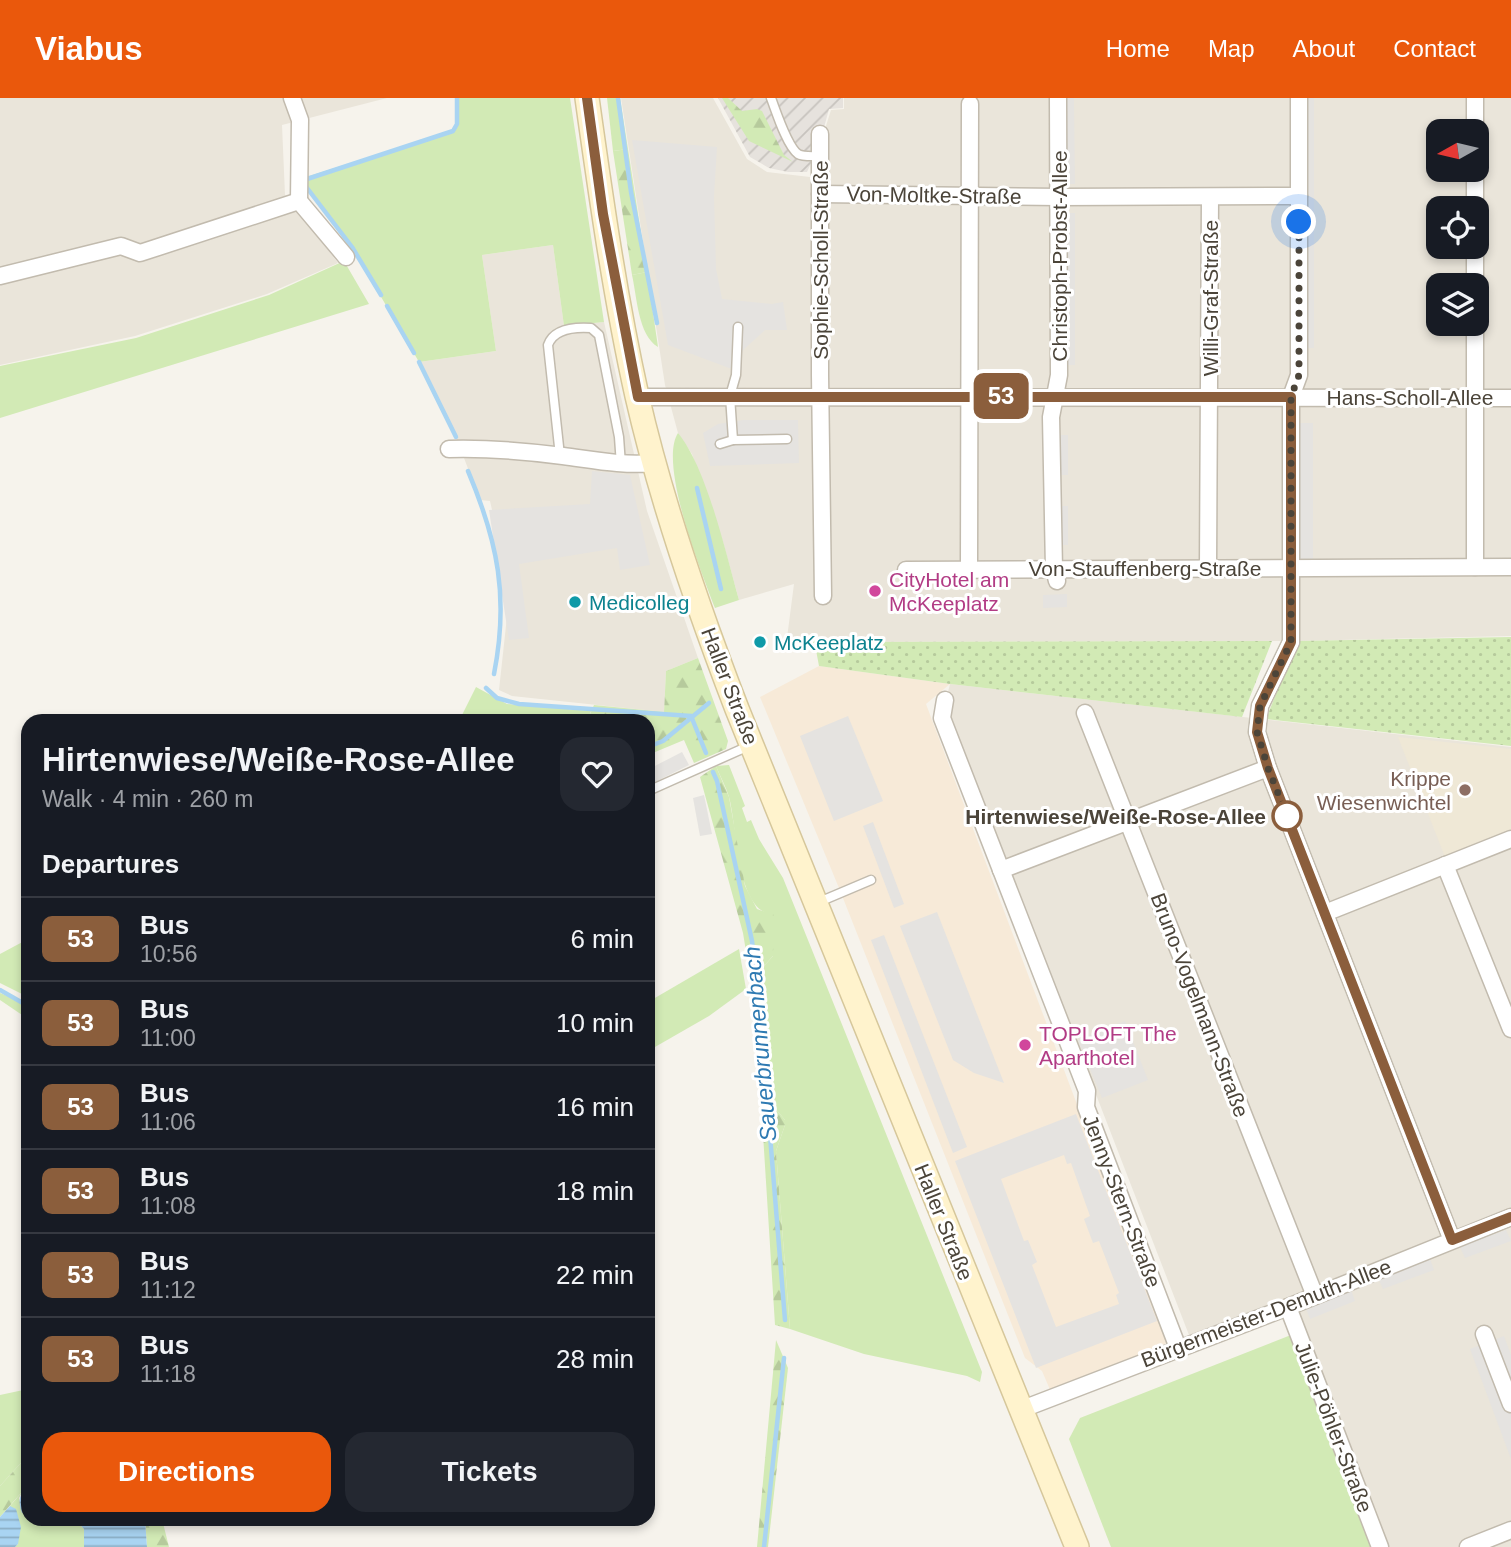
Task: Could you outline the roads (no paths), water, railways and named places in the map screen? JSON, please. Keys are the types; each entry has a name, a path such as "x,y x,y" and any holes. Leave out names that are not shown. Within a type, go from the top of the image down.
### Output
{"main road":[{"name":"Haller Straße","path":"587,98 605,228 638,397 654,463 697,600 752,745 1076,1545"}],"street":[{"path":"292,98 300,120 299,201 346,257"},
{"name":"Christoph-Probst-Allee","path":"1056,575 1051,418 1059,375 1058,98"},
{"path":"1299,98 1299,375 1291,397 1291,642 1260,706 1257,732 1268,768 1452,1240"},
{"path":"1475,98 1475,119"},
{"path":"969,569 970,104"},
{"name":"Sophie-Scholl-Straße","path":"820,134 823,596"},
{"name":"Von-Moltke-Straße","path":"820,194 1299,196"},
{"name":"Willi-Graf-Straße","path":"1208,568 1210,197"},
{"path":"0,276 121,246 140,253 299,201"},
{"path":"1475,336 1475,567"},
{"name":"Hans-Scholl-Allee","path":"638,397 1511,398"},
{"path":"449,449 485,449 621,465 654,463"},
{"name":"Von-Stauffenberg-Straße","path":"906,569 969,569 1056,575 1208,568 1510,566"},
{"name":"Jenny-Stern-Straße","path":"945,700 942,718 1087,1091 1086,1107 1178,1348"},
{"name":"Bruno-Vogelmann-Straße","path":"1085,713 1315,1296"},
{"path":"1001,870 1268,768"},
{"path":"1325,913 1511,839"},
{"path":"1445,864 1511,1029"},
{"name":"Bürgermeister-Demuth-Allee","path":"1020,1410 1288,1307 1511,1217"},
{"name":"Julie-Pöhler-Straße","path":"1288,1307 1380,1547"},
{"path":"1484,1334 1511,1404"},
{"path":"1468,1547 1511,1530"}],"lane":[{"path":"773,99 783,129 796,153 820,156"},
{"path":"733,440 730,396 736,375 738,327"},
{"path":"560,456 548,345 555,333 560,331 591,328 599,335 619,437 621,465"},
{"path":"720,444 733,440 787,439"},
{"path":"655,788 752,745"},
{"path":"816,904 871,880"}],"water":[{"path":"10,1506 16,1509 21,1527 18,1544 15,1547 0,1547 0,1517"},
{"path":"81,1526 146,1526 147,1547 84,1547 84,1529"}],"waterway":[{"path":"381,295 352,247 304,184 304,180 453,131 457,124 457,98"},
{"name":"Sauerbrunnenbach","path":"618,98 631,192 657,323"},
{"path":"387,306 414,353"},
{"path":"419,362 456,437"},
{"path":"468,471 487,522 498,571 500,620 494,674"},
{"name":"Sauerbrunnenbach","path":"697,488 721,589"},
{"path":"486,688 497,698 519,704 691,716"},
{"path":"655,744 663,741 709,703"},
{"name":"Sauerbrunnenbach","path":"691,716 706,753"},
{"name":"Sauerbrunnenbach","path":"713,772 752,941 785,1320"},
{"path":"0,990 21,1002"},
{"name":"Sauerbrunnenbach","path":"764,1547 784,1358"}],"place":[{"name":"CityHotel am McKeeplatz","path":"875,591"},
{"name":"Medicolleg","path":"575,602"},
{"name":"McKeeplatz","path":"760,642"},
{"name":"Krippe Wiesenwichtel","path":"1465,790"},
{"name":"Hirtenwiese/Weiße-Rose-Allee","path":"1287,816"},
{"name":"TOPLOFT The Aparthotel","path":"1025,1045"}]}
